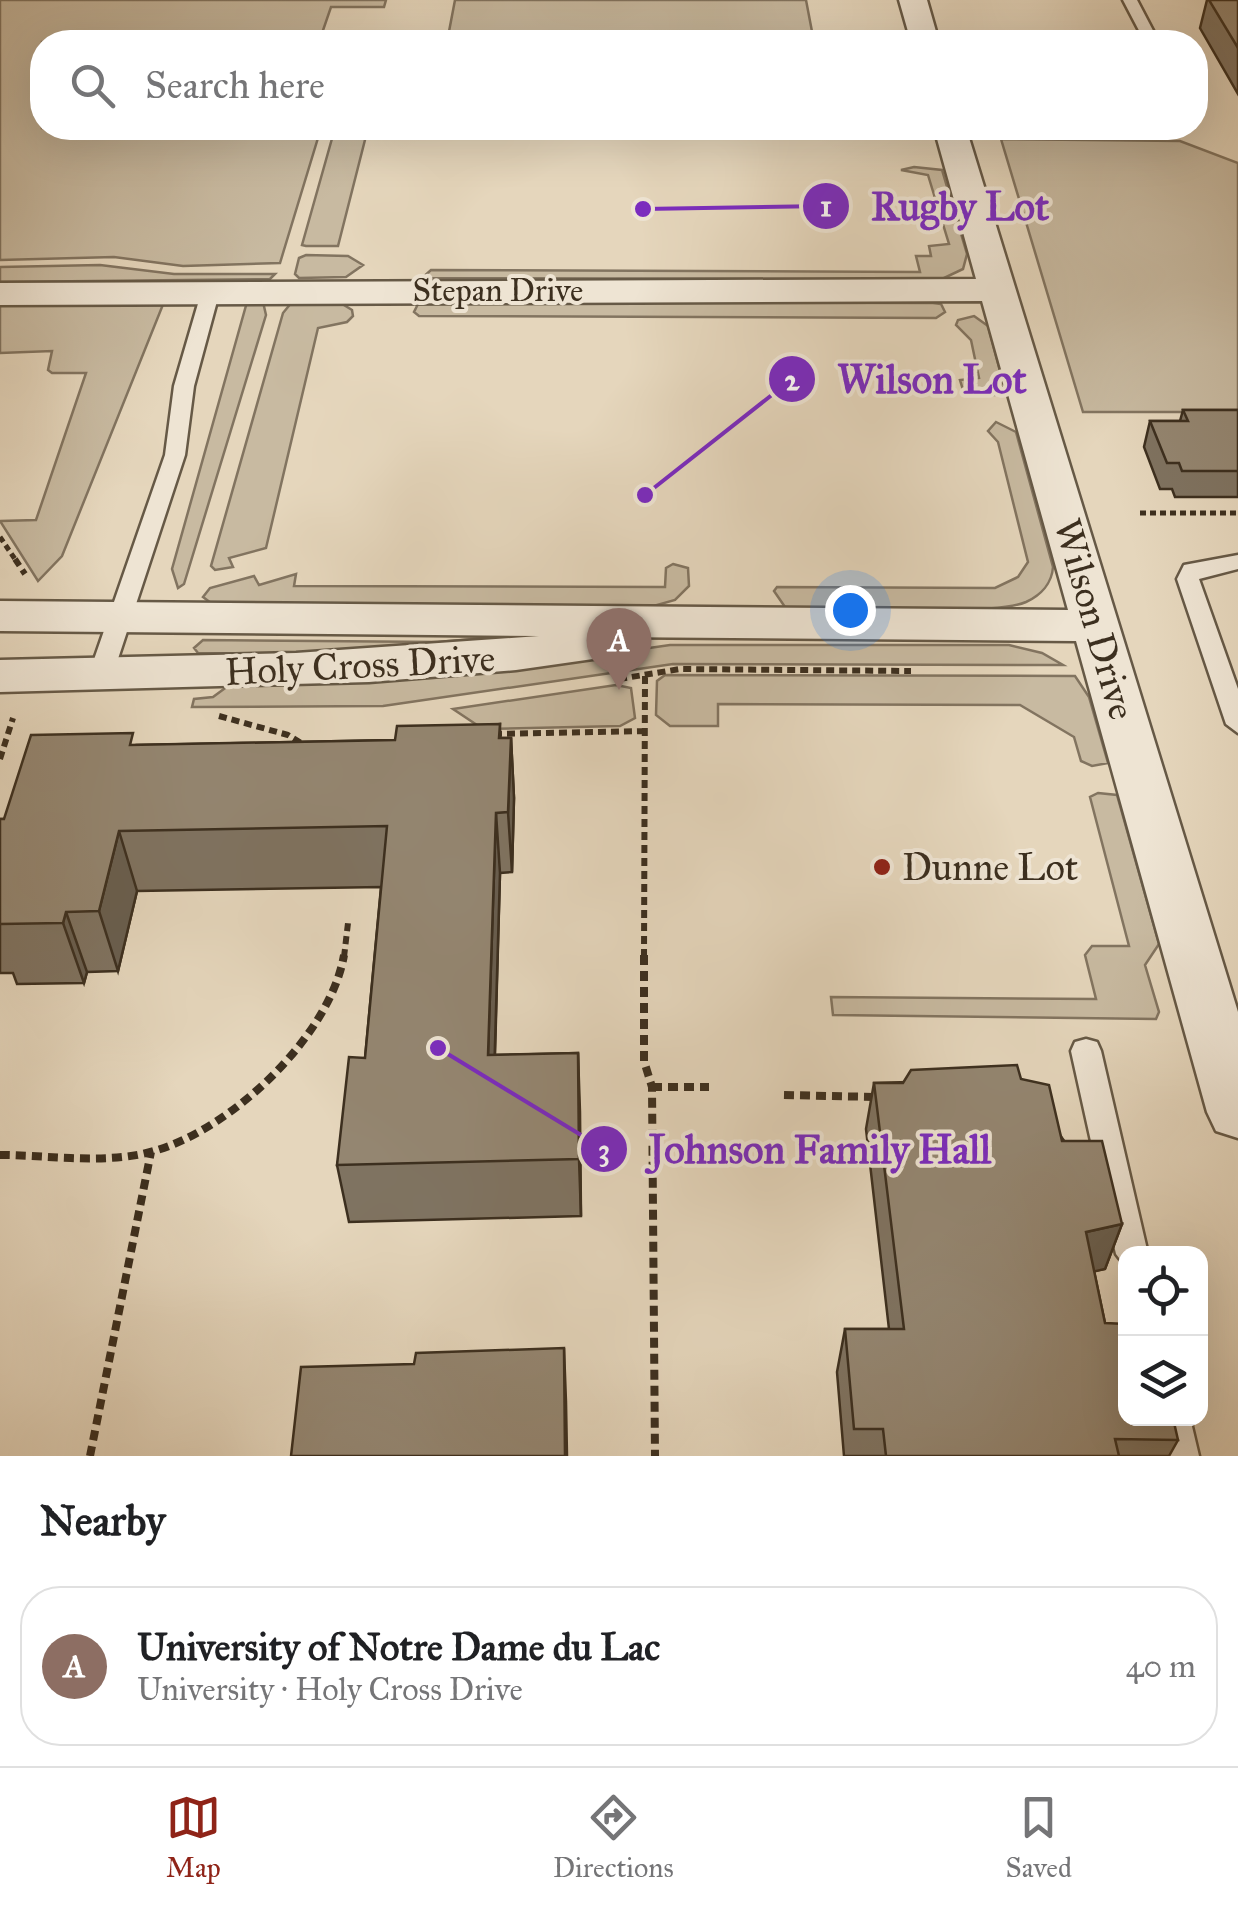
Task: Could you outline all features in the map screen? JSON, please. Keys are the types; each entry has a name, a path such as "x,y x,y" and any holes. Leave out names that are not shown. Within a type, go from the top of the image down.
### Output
{"street":[{"path":"913,0 922,30"},
{"name":"Wilson Drive","path":"953,140 1099,626 1224,1015 1238,1112"},
{"name":"Stepan Drive","path":"0,294 211,290 997,290"},
{"name":"Holy Cross Drive","path":"16,600 120,615 1099,626"},
{"name":"Holy Cross Drive","path":"0,676 292,672 463,663 609,644 718,622"}],"lane":[{"path":"1130,0 1146,30"},
{"path":"101,674 175,455 184,386 211,290"},
{"path":"1238,562 1208,564 1192,570 1188,579 1238,724"},
{"path":"1086,1051 1130,1246"},
{"path":"1174,1426 1181,1456"}],"path":[{"path":"1140,513 1238,514"},
{"path":"0,537 16,600"},
{"path":"608,680 680,669 915,671"},
{"path":"645,676 644,1060 652,1087 655,1456"},
{"path":"218,716 288,735 318,753"},
{"path":"479,736 644,732"},
{"path":"0,1155 151,1152 202,1130 240,1103 331,1000 344,964 348,923"},
{"path":"652,1087 709,1087"},
{"path":"784,1095 896,1097"},
{"path":"90,1456 151,1152"}],"shaded area":[{"path":"0,0 386,0 384,7 331,7 323,30 30,30 30,140 317,140 280,263 183,266 114,257 0,260"},
{"path":"455,0 806,0 812,30 449,30"},
{"path":"332,140 365,140 338,246 302,245"},
{"path":"1001,140 1180,141 1238,163 1238,412 1083,412"},
{"path":"901,170 942,170 967,254 963,269 942,279 422,278 431,270 920,272 916,256 931,256 929,246 949,244 928,175"},
{"path":"348,256 363,265 346,277 299,278 295,274 299,258"},
{"path":"100,265 174,274 275,274 270,279 0,282 0,267"},
{"path":"164,302 62,556 38,581 0,521 36,520 86,373 52,373 48,370 52,351 0,353 0,305"},
{"path":"247,302 263,302 266,315 184,584 178,588 172,569"},
{"path":"292,302 339,302 352,310 353,316 347,322 318,328 266,548 229,558 233,567 215,570 211,566 283,313"},
{"path":"933,303 941,304 945,312 936,318 419,316 414,312 418,304"},
{"path":"974,316 988,326 1004,386 995,395 964,393 960,380 979,378 971,340 956,325 958,320"},
{"path":"996,422 1016,432 1053,567 1041,592 1026,602 980,609 785,607 774,591 777,587 995,588 1018,577 1028,562 998,442 988,431"},
{"path":"673,564 688,568 689,586 675,600 650,607 211,603 203,597 210,588 254,576 259,585 296,574 294,586 665,587 666,568"},
{"path":"625,626 435,654 198,653 194,648 203,640 438,642"},
{"path":"670,645 1009,645 1042,653 1063,665 673,664 383,706 192,707 194,699 213,697 232,683 454,676"},
{"path":"665,675 1075,676 1089,697 1108,763 1092,766 1081,761 1074,737 1020,705 718,704 718,726 670,726 656,715 657,681"},
{"path":"616,685 631,688 635,718 620,726 483,729 453,709"},
{"path":"1098,793 1117,795 1159,944 1145,965 1159,1012 1156,1019 833,1015 831,997 1096,999 1085,955 1092,946 1129,946 1090,797"}],"building":[{"path":"1209,0 1238,0 1238,48"},
{"path":"1183,410 1238,410 1238,471 1182,471 1179,463 1167,463 1150,421 1188,421"},
{"path":"500,724 499,738 511,738 508,812 496,813 488,1055 578,1053 579,1159 337,1165 349,1057 365,1058 387,826 119,831 99,911 66,912 63,923 0,924 0,819 4,819 31,735 133,733 130,745 395,740 397,726"},
{"path":"1017,1065 1021,1079 1049,1085 1062,1141 1102,1141 1122,1224 1086,1232 1105,1323 1118,1324 1118,1426 1175,1426 1178,1440 1115,1439 1119,1456 886,1456 883,1429 854,1429 845,1329 904,1329 874,1083 903,1083 911,1070"},
{"path":"564,1348 565,1456 291,1456 301,1367 414,1364 416,1353"}],"place":[{"name":"Rugby Lot","path":"643,209"},
{"name":"Wilson Lot","path":"645,495"},
{"name":"University of Notre Dame du Lac","path":"619,690"},
{"name":"Dunne Lot","path":"882,867"},
{"name":"Johnson Family Hall","path":"438,1048"}]}
